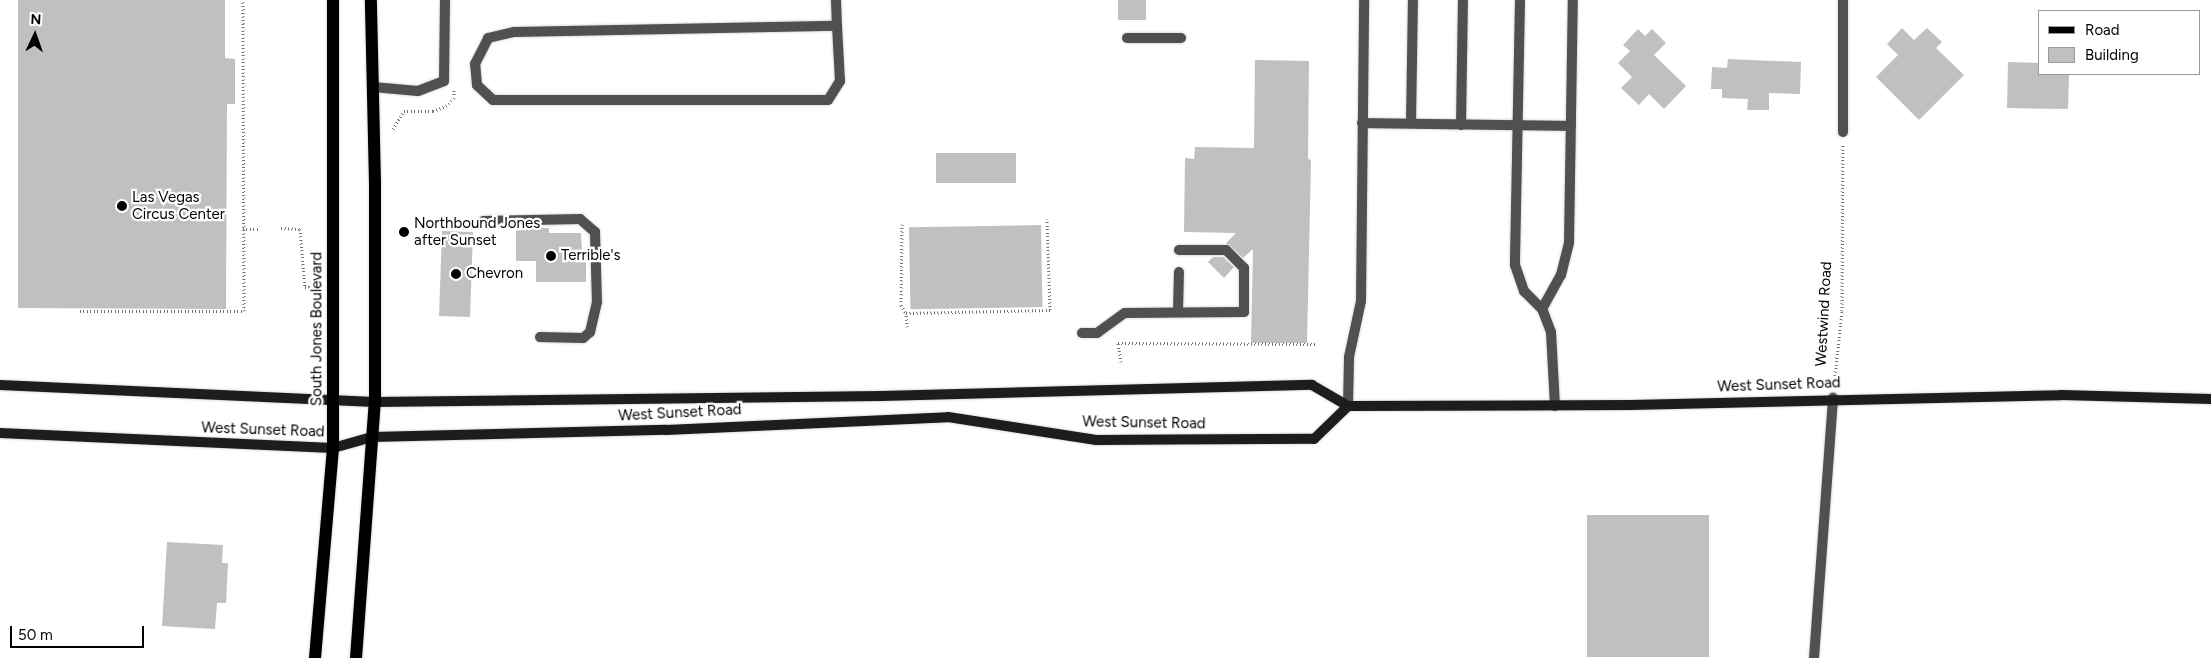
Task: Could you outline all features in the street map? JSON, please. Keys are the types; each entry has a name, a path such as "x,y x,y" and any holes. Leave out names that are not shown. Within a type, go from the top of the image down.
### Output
{"main road":[{"name":"South Jones Boulevard","path":"314,658 332,448 332,0"},
{"path":"356,658 375,402 371,0"},
{"name":"West Sunset Road","path":"0,384 375,402 881,396 1312,385 1348,406 1555,406 2061,394 2211,398"},
{"name":"West Sunset Road","path":"0,433 332,448 372,437 666,430 948,417 1096,440 1314,439 1348,406"}],"street":[{"path":"373,87 418,91 444,81 445,0"},
{"path":"836,0 840,81 828,100 493,100 477,84 475,64 488,38 514,32 837,26"},
{"path":"1348,406 1348,357 1361,301 1364,0"},
{"path":"1411,123 1413,0"},
{"path":"1461,125 1463,0"},
{"path":"1520,0 1515,266 1524,291 1542,309 1551,332 1555,406"},
{"path":"1542,309 1561,275 1569,243 1573,0"},
{"path":"1843,0 1843,132"},
{"path":"1127,38 1181,38"},
{"path":"1362,123 1571,126"},
{"path":"483,221 580,220 595,232 596,302 590,332 583,338 540,337"},
{"path":"1082,332 1098,333 1125,313 1244,312 1244,268 1226,250 1179,250"},
{"path":"1178,312 1179,272"},
{"path":"1814,658 1833,398"}],"path":[{"path":"80,311 244,311 243,0"},
{"name":"Westwind Road","path":"1833,398 1842,311 1843,132"},
{"path":"906,313 1050,310 1047,219"},
{"path":"902,224 902,305 906,313 907,327"},
{"path":"281,228 300,229 305,287 311,287"},
{"path":"243,229 260,229"},
{"path":"1121,362 1118,343 1316,344"}],"building":[{"name":"Las Vegas Circus Center","path":"18,0 225,0 225,58 235,59 235,104 227,104 226,309 18,308"},
{"path":"1118,0 1146,0 1146,20 1118,20"},
{"path":"1902,28 1914,40 1927,28 1942,42 1936,48 1964,75 1919,120 1876,77 1898,55 1887,44"},
{"path":"1638,29 1645,36 1652,29 1666,43 1654,55 1686,86 1664,109 1649,94 1639,105 1621,88 1632,77 1618,63 1630,51 1623,45"},
{"path":"1728,59 1801,62 1800,94 1769,93 1769,110 1747,110 1748,99 1722,98 1722,89 1711,89 1712,67 1727,68"},
{"path":"1255,60 1309,61 1308,158 1311,161 1307,343 1251,343 1253,249 1243,258 1226,243 1236,233 1184,232 1185,158 1194,159 1195,147 1254,148"},
{"path":"2008,62 2038,63 2038,75 2069,75 2068,109 2007,108"},
{"path":"936,153 1016,153 1016,183 936,183"},
{"path":"1041,225 1042,307 910,309 909,227"},
{"name":"Terrible's","path":"516,228 549,228 549,233 581,233 582,250 586,250 586,282 536,282 536,261 516,261"},
{"name":"Chevron","path":"442,231 473,232 470,317 439,316"},
{"path":"1213,257 1223,257 1234,267 1224,278 1208,262"},
{"path":"1587,515 1709,515 1709,657 1587,657"},
{"path":"167,542 223,545 222,563 228,563 226,603 217,603 215,629 162,626"}],"place":[{"name":"Las Vegas Circus Center","path":"122,206"},
{"name":"Northbound Jones after Sunset","path":"404,232"},
{"name":"Terrible's","path":"551,256"},
{"name":"Chevron","path":"456,274"}]}
